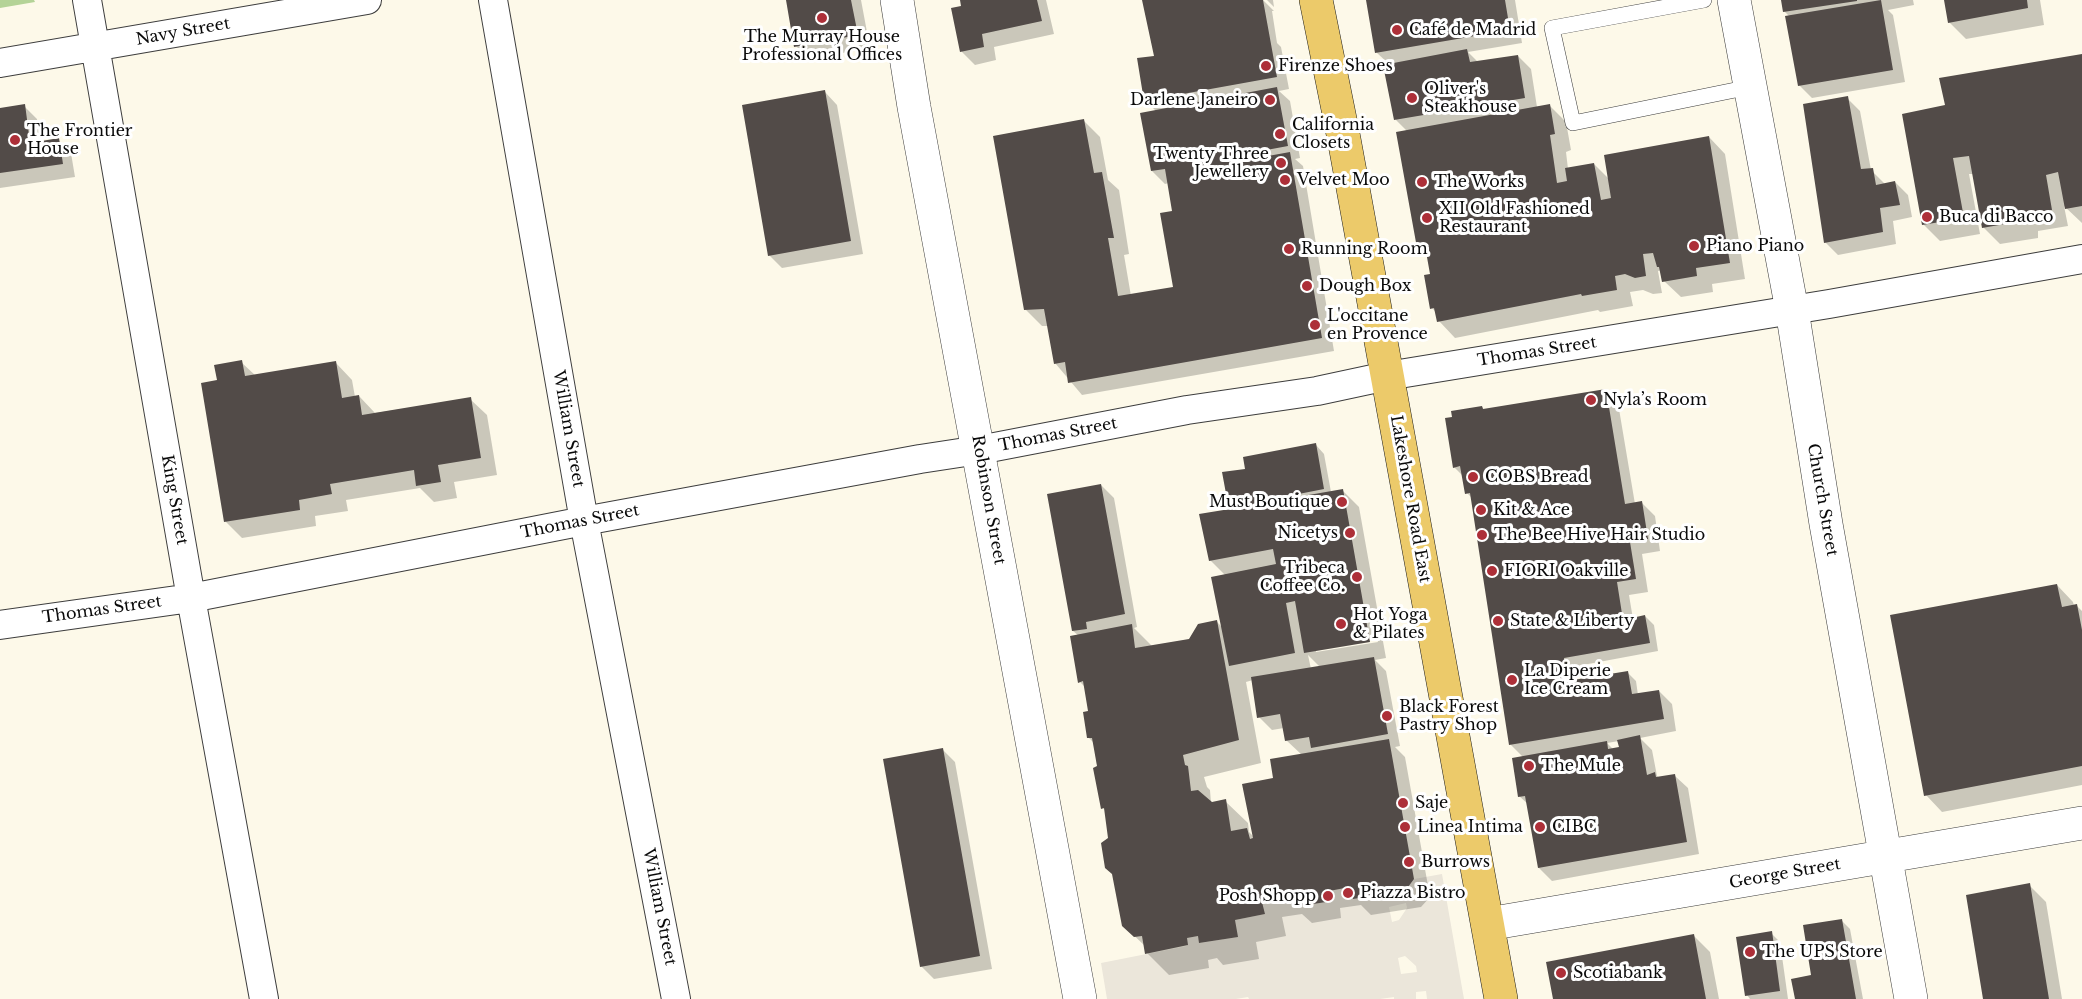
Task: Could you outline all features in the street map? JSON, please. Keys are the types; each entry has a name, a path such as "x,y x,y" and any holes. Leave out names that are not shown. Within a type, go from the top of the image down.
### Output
{"main road":[{"name":"Lakeshore Road East","path":"1316,0 1501,999"}],"street":[{"name":"King Street","path":"87,0 191,598 264,999"},
{"name":"Navy Street","path":"0,63 367,0"},
{"name":"William Street","path":"492,0 584,521 676,999"},
{"name":"Robinson Street","path":"897,0 914,107 979,450 1078,999"},
{"name":"Church Street","path":"1734,0 1792,310 1826,524 1911,999"},
{"name":"Thomas Street","path":"0,625 191,598 584,521 1187,410 1317,391 1387,376 1792,310 2082,259"},
{"name":"George Street","path":"1488,924 2082,823"}],"lane":[{"path":"1704,0 1552,28 1573,123 1750,87"}],"green space":[{"path":"0,0 34,0 35,2 0,8"}],"shaded area":[{"path":"1442,874 1464,999 1427,999 1426,991 1416,992 1416,999 1394,999 1394,997 1380,999 1249,999 1248,997 1236,999 1107,999 1101,963 1187,946 1187,938 1198,936 1200,943 1237,937 1235,920 1265,914 1262,902 1292,896 1294,907 1325,902 1324,892 1350,887 1354,899 1404,891 1414,879","holes":["1406,903 1407,908 1399,920 1392,922 1389,907","1405,956 1416,966 1417,972 1401,974 1398,958"]}],"building":[{"name":"The Murray House Professional Offices","path":"786,0 851,0 858,35 794,47"},
{"path":"960,0 1037,0 1042,21 982,34 984,47 960,52 951,8 961,6"},
{"path":"1142,0 1263,0 1277,77 1144,101 1137,58 1154,56"},
{"path":"1366,0 1505,0 1510,30 1375,53"},
{"path":"1781,0 1857,0 1857,1 1783,12"},
{"path":"1881,0 1893,70 1798,86 1785,16"},
{"path":"1944,0 2027,0 2028,8 1948,23"},
{"path":"1467,49 1470,62 1518,55 1525,98 1394,120 1383,65"},
{"path":"2082,54 2082,206 2065,209 2058,172 2046,175 2052,210 2022,215 2022,221 1982,228 1969,156 1953,158 1964,218 1922,225 1902,114 1945,105 1939,78"},
{"path":"1277,87 1288,146 1234,156 1235,162 1290,152 1322,338 1068,383 1065,362 1054,364 1044,309 1024,310 993,136 1084,119 1094,173 1102,172 1114,238 1108,238 1118,296 1173,287 1160,213 1172,211 1165,169 1151,171 1140,113"},
{"path":"825,90 851,241 768,256 742,105"},
{"path":"1848,96 1861,169 1873,168 1876,185 1895,181 1900,205 1880,208 1883,232 1824,243 1803,104"},
{"name":"The Frontier House","path":"25,104 30,143 59,138 63,164 0,173 0,108"},
{"path":"1550,104 1555,134 1550,135 1557,183 1567,181 1565,168 1594,163 1601,200 1611,198 1604,155 1709,136 1730,263 1696,268 1697,276 1662,282 1653,253 1643,254 1646,276 1635,278 1625,274 1615,276 1617,290 1582,296 1581,294 1437,322 1434,308 1430,309 1424,275 1430,274 1425,246 1417,248 1396,132"},
{"path":"242,360 245,376 336,361 342,398 359,395 362,415 471,397 481,458 438,465 441,482 416,486 414,470 330,484 332,494 299,500 300,510 224,522 201,383 217,380 214,365"},
{"path":"1606,389 1625,504 1642,501 1648,539 1630,542 1636,579 1617,582 1623,620 1645,615 1650,643 1564,658 1567,681 1628,671 1632,694 1659,690 1664,719 1509,745 1470,493 1465,494 1460,466 1453,468 1445,418 1452,417 1451,411 1482,406 1483,409"},
{"path":"1316,443 1324,489 1263,501 1263,503 1343,489 1370,642 1304,653 1295,601 1286,603 1295,653 1229,666 1211,577 1276,564 1273,549 1209,561 1199,514 1242,507 1250,503 1248,496 1227,499 1222,472 1245,469 1243,457"},
{"path":"1101,484 1125,614 1086,622 1087,629 1072,631 1047,494"},
{"path":"2057,584 2062,607 2077,604 2082,630 2082,766 1924,796 1890,615"},
{"path":"1217,620 1239,740 1183,755 1185,765 1188,766 1191,791 1198,790 1212,802 1226,799 1231,831 1247,828 1250,839 1253,838 1242,784 1273,778 1270,759 1389,739 1414,879 1405,891 1353,899 1350,887 1324,892 1326,902 1294,907 1292,896 1262,902 1265,914 1235,920 1238,937 1199,943 1198,936 1187,938 1188,945 1145,954 1142,936 1134,937 1122,926 1112,874 1105,868 1101,843 1108,838 1104,808 1101,809 1093,768 1097,766 1092,738 1087,738 1083,712 1088,711 1083,681 1078,683 1070,636 1132,624 1135,648 1189,639 1198,624"},
{"path":"1374,657 1388,734 1311,748 1309,737 1285,741 1280,714 1257,718 1251,677"},
{"path":"1640,735 1647,775 1655,772 1656,777 1675,774 1687,842 1538,868 1525,796 1518,797 1512,758 1607,741 1608,749 1619,747 1617,740"},
{"path":"943,748 980,956 920,967 883,759"},
{"path":"2030,883 2049,999 1983,999 1966,895"},
{"path":"1842,919 1856,999 1795,999 1791,979 1811,975 1803,925"},
{"path":"1772,931 1780,991 1745,996 1736,937"},
{"path":"1694,934 1706,999 1553,999 1546,962"}],"place":[{"name":"The Murray House Professional Offices","path":"822,18"},
{"name":"Café de Madrid","path":"1397,30"},
{"name":"Firenze Shoes","path":"1266,66"},
{"name":"Oliver's Steakhouse","path":"1412,98"},
{"name":"Darlene Janeiro","path":"1270,100"},
{"name":"California Closets","path":"1280,134"},
{"name":"The Frontier House","path":"15,140"},
{"name":"Twenty Three Jewellery","path":"1281,163"},
{"name":"Velvet Moo","path":"1285,180"},
{"name":"The Works","path":"1422,182"},
{"name":"Buca di Bacco","path":"1927,217"},
{"name":"XII Old Fashioned Restaurant","path":"1427,218"},
{"name":"Piano Piano","path":"1694,246"},
{"name":"Running Room","path":"1289,249"},
{"name":"Dough Box","path":"1307,286"},
{"name":"L'occitane en Provence","path":"1315,325"},
{"name":"Nyla’s Room","path":"1591,400"},
{"name":"COBS Bread","path":"1473,477"},
{"name":"Must Boutique","path":"1342,502"},
{"name":"Kit & Ace","path":"1481,510"},
{"name":"Nicetys","path":"1350,533"},
{"name":"The Bee Hive Hair Studio","path":"1482,535"},
{"name":"FIORI Oakville","path":"1492,571"},
{"name":"Tribeca Coffee Co.","path":"1357,577"},
{"name":"State & Liberty","path":"1498,621"},
{"name":"Hot Yoga & Pilates","path":"1341,624"},
{"name":"La Diperie Ice Cream","path":"1512,680"},
{"name":"Black Forest Pastry Shop","path":"1387,716"},
{"name":"The Mule","path":"1529,766"},
{"name":"Saje","path":"1403,803"},
{"name":"Linea Intima","path":"1405,827"},
{"name":"CIBC","path":"1540,827"},
{"name":"Burrows","path":"1409,862"},
{"name":"Piazza Bistro","path":"1348,893"},
{"name":"Posh Shopp","path":"1328,896"},
{"name":"The UPS Store","path":"1750,952"},
{"name":"Scotiabank","path":"1561,973"}]}
